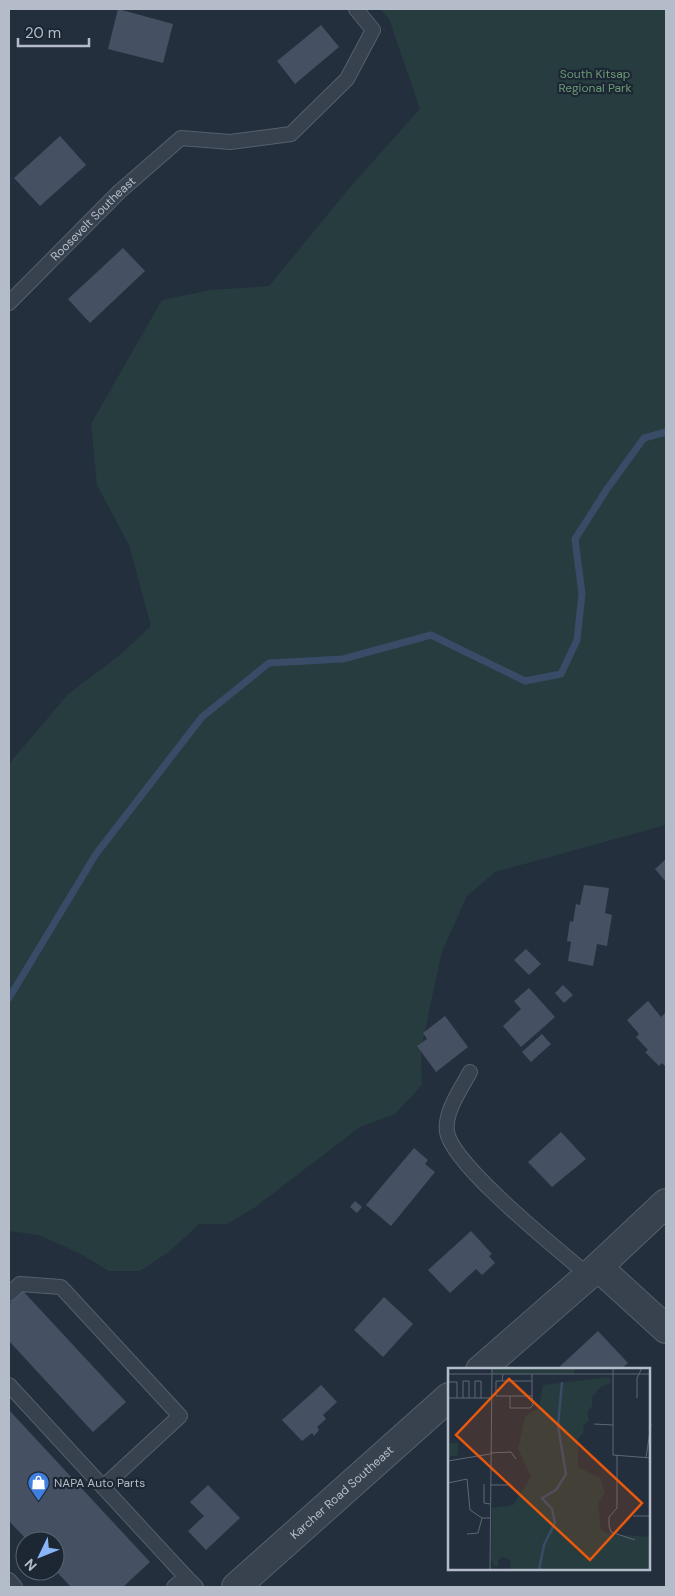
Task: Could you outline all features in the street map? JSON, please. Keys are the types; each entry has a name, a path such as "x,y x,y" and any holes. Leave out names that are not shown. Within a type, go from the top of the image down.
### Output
{"street":[{"path":"482,1368 593,1271 666,1203"},
{"path":"593,1271 666,1329"},
{"name":"Karcher Road Southeast","path":"236,1587 448,1398"}],"lane":[{"name":"Roosevelt Southeast","path":"9,303 120,192 181,138 230,142 291,134 347,79 373,30 356,9"},
{"path":"470,1072 448,1118 447,1132 453,1144 488,1187 593,1271"},
{"path":"9,1294 20,1284 61,1287 180,1416 103,1487"},
{"path":"9,1385 191,1582 174,1587"},
{"path":"9,1580 16,1587"}],"green space":[{"name":"South Kitsap Regional Park","path":"380,9 666,9 666,825 495,872 467,896 442,952 421,1050 422,1085 395,1114 360,1127 254,1208 227,1224 199,1224 170,1251 140,1271 109,1271 81,1254 39,1235 9,1231 9,764 68,694 120,655 151,626 129,545 97,485 91,424 162,300 210,290 269,286 351,186 420,109 389,19"}],"building":[{"path":"118,9 173,24 163,63 108,49"},
{"path":"321,25 339,47 295,84 277,61"},
{"path":"60,136 86,165 40,206 14,178"},
{"path":"123,248 145,271 90,323 68,299"},
{"path":"666,859 666,882 655,869"},
{"path":"584,885 609,888 605,913 612,915 607,946 597,944 593,966 568,961 571,942 567,941 570,921 573,922 576,904 580,905"},
{"path":"526,949 541,964 529,975 514,960"},
{"path":"563,985 573,995 564,1003 555,993"},
{"path":"529,988 555,1017 521,1047 503,1026 521,1009 514,1001"},
{"path":"648,1001 661,1017 666,1012 666,1067 662,1063 659,1066 645,1052 648,1050 636,1037 639,1034 627,1020"},
{"path":"445,1016 468,1047 436,1072 417,1046 427,1039 423,1033"},
{"path":"542,1034 551,1044 531,1062 522,1052"},
{"path":"561,1132 586,1159 552,1187 528,1162"},
{"path":"414,1148 428,1160 425,1164 435,1172 391,1226 366,1205"},
{"path":"355,1201 362,1207 357,1213 350,1207"},
{"path":"471,1231 492,1254 489,1256 495,1263 482,1275 476,1269 450,1293 428,1270"},
{"path":"23,1291 126,1402 93,1432 9,1341 9,1304"},
{"path":"384,1297 413,1324 383,1357 354,1330"},
{"path":"598,1331 628,1363 622,1368 558,1368"},
{"path":"321,1385 337,1402 323,1415 326,1419 317,1427 319,1430 314,1436 312,1433 302,1441 282,1420"},
{"path":"9,1410 150,1562 123,1587 71,1587 65,1581 65,1531 18,1531 9,1521"},
{"path":"208,1485 240,1518 206,1550 188,1531 204,1516 190,1502"}],"waterway":[{"path":"9,998 96,854 202,717 269,663 343,659 431,635 525,681 561,674 577,640 582,594 575,539 607,489 644,438 666,432"}],"place":[{"name":"NAPA Auto Parts","path":"38,1502"}]}
